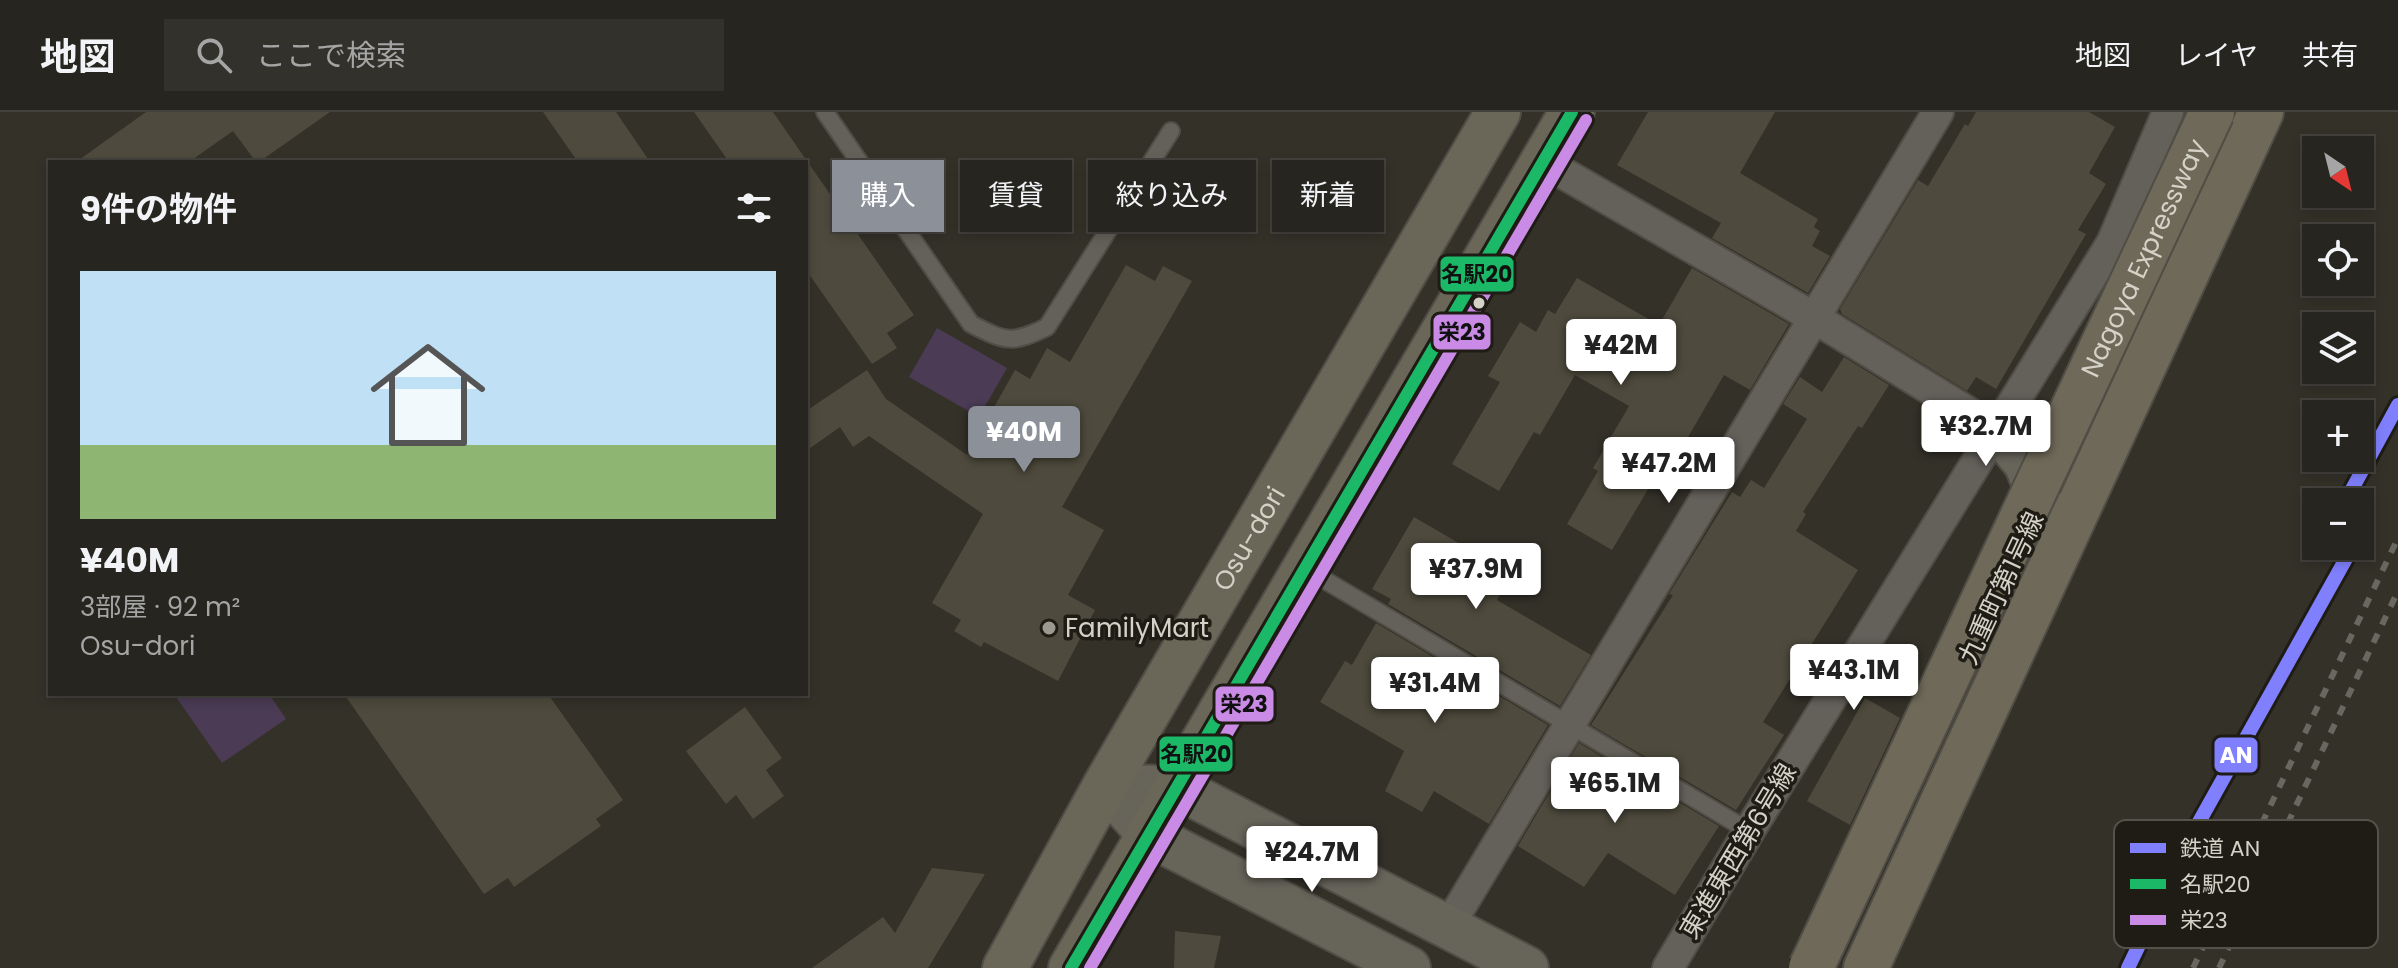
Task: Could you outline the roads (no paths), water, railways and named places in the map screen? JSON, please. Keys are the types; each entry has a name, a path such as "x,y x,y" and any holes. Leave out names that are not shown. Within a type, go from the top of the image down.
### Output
{"highway":[{"name":"Nagoya Expressway","path":"1811,968 2212,112"},
{"name":"Nagoya Expressway","path":"1866,968 2261,112"}],"main road":[{"name":"Osu-dori","path":"1005,968 1105,786 1498,112"},
{"path":"1071,968 1572,112"}],"street":[{"path":"1448,927 1938,112"},
{"name":"東進東西第6号線","path":"1668,968 1749,831 2112,243 2168,112"},
{"path":"1542,161 1813,317 1997,430"},
{"name":"九重町第1号線","path":"1823,968 2042,504 2025,463 1997,430"},
{"path":"1105,786 1176,787 1527,968"},
{"path":"1105,786 1149,835 1409,968"}],"lane":[{"path":"825,112 971,324 996,337 1020,340 1047,327 1171,131"},
{"path":"1304,568 1749,831"}],"railway":[{"path":"2264,820 2398,538"},
{"path":"2289,820 2398,591"},
{"path":"2193,968 2203,948"},
{"path":"2219,968 2228,948"}],"rail line":[{"name":"AN","path":"2353,488 2398,405"},
{"name":"AN","path":"2200,820 2345,560"},
{"name":"AN","path":"2128,968 2138,948"}],"place":[{"name":"FamilyMart","path":"1049,628"}]}
